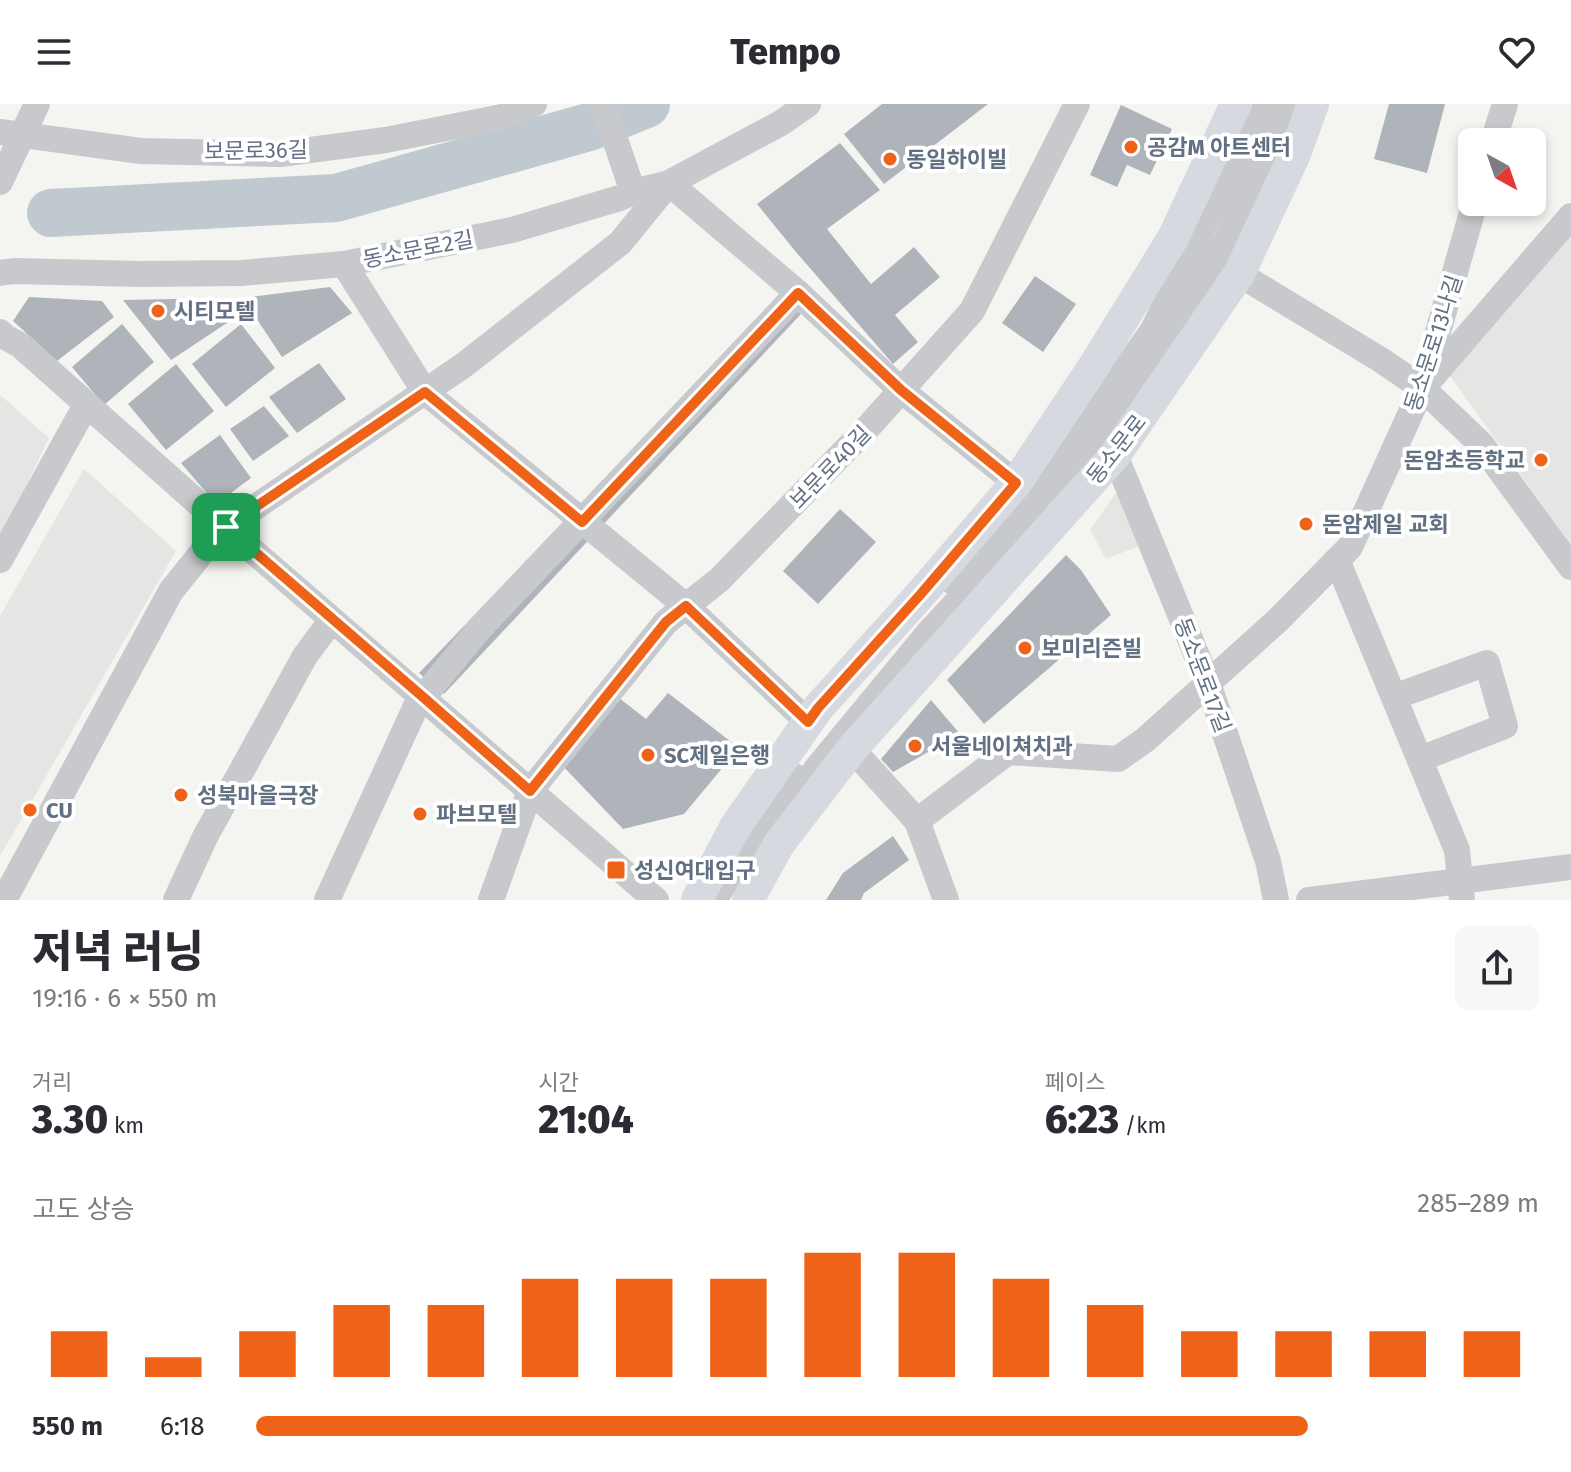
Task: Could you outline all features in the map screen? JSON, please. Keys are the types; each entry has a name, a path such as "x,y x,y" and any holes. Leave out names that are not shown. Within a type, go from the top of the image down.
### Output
{"main road":[{"path":"697,900 735,827 818,708 1016,483 1094,366 1173,238 1236,104"},
{"name":"동소문로","path":"748,900 779,844 852,749 1115,455 1239,274 1295,154 1313,104"}],"street":[{"path":"1,180 11,134 37,104"},
{"name":"보문로36길","path":"11,134 141,151 280,154 386,140 534,104"},
{"path":"603,104 633,192"},
{"name":"동소문로2길","path":"0,273 241,273 344,264 512,230 669,183 781,123 808,104"},
{"name":"보문로40길","path":"491,900 530,791 666,622 719,580 870,425 972,311 1077,104"},
{"path":"714,900 803,761 1078,435 1153,330 1262,104"},
{"path":"734,900 764,847 816,769 930,631 1061,490 1127,409 1226,239 1286,104"},
{"path":"1497,128 1505,104"},
{"path":"4,900 171,591 221,531 464,365 620,243 669,183 798,293 901,390 1016,483"},
{"name":"동소문로13나길","path":"1337,560 1350,547 1422,388 1471,216"},
{"path":"1422,388 1571,216"},
{"path":"344,264 425,392 686,606 808,722"},
{"path":"1239,274 1422,388 1481,444 1571,567"},
{"path":"327,900 420,700 480,628 798,293"},
{"path":"3,334 12,351 81,414 420,700"},
{"path":"3,334 20,345 325,629 462,733 656,900"},
{"path":"0,560 81,414"},
{"name":"동소문로17길","path":"1115,455 1208,683 1268,861 1276,900"},
{"path":"917,821 1008,752 1118,759 1145,740 1277,621 1337,560 1457,850 1461,891"},
{"path":"176,900 205,837 305,656 325,629"},
{"path":"1394,697 1487,663 1505,726 1420,759"},
{"path":"852,749 917,821 946,900"},
{"path":"1309,900 1461,891 1571,867"}],"shaded area":[{"name":"돈암초등학교","path":"1571,235 1571,545 1450,376"},
{"path":"0,395 49,438 0,540"},
{"path":"84,469 176,551 0,856 0,616"},
{"path":"1118,490 1139,546 1106,559 1090,530"}],"building":[{"name":"동일하이빌","path":"882,104 988,104 884,184 844,134"},
{"path":"1389,104 1445,104 1427,173 1374,159"},
{"path":"1121,105 1172,129 1150,175 1127,165 1117,187 1090,175"},
{"path":"840,143 880,190 827,229 871,284 914,247 940,277 895,315 918,342 893,364 757,204"},
{"path":"1035,276 1076,304 1043,352 1002,323"},
{"path":"330,287 352,313 282,357 243,298"},
{"path":"780,296 801,314 444,694 419,673"},
{"path":"29,297 102,301 114,317 57,361 13,321"},
{"path":"223,298 236,317 171,360 123,300"},
{"path":"122,324 154,362 104,405 72,367"},
{"path":"241,324 275,368 226,407 192,364"},
{"path":"319,363 346,399 297,433 269,397"},
{"path":"176,364 214,411 166,450 128,404"},
{"path":"264,406 289,436 253,461 230,429"},
{"path":"220,435 251,478 216,504 181,463"},
{"path":"840,509 876,542 818,604 783,571"},
{"name":"보미리즌빌","path":"1066,555 1081,570 1111,615 984,724 947,680"},
{"name":"SC제일은행","path":"668,693 739,748 684,814 623,829 559,762 614,694 646,719"},
{"name":"서울네이쳐치과","path":"931,700 960,734 893,772 881,759"},
{"path":"893,836 909,860 864,893 861,900 826,900 843,873"}],"waterway":[{"path":"51,213 336,198 589,127 646,104"}],"place":[{"name":"공감M 아트센터","path":"1131,147"},
{"name":"동일하이빌","path":"890,159"},
{"name":"시티모텔","path":"158,311"},
{"name":"돈암초등학교","path":"1541,460"},
{"name":"돈암제일 교회","path":"1306,524"},
{"name":"보미리즌빌","path":"1025,648"},
{"name":"서울네이쳐치과","path":"915,746"},
{"name":"SC제일은행","path":"648,755"},
{"name":"성북마을극장","path":"181,795"},
{"name":"CU","path":"30,810"},
{"name":"파브모텔","path":"420,814"},
{"name":"성신여대입구","path":"616,870"}],"route":[{"path":"798,293 901,390 1016,483 808,722 686,606 666,622 530,791 226,527 425,392 582,522 798,293"}]}
